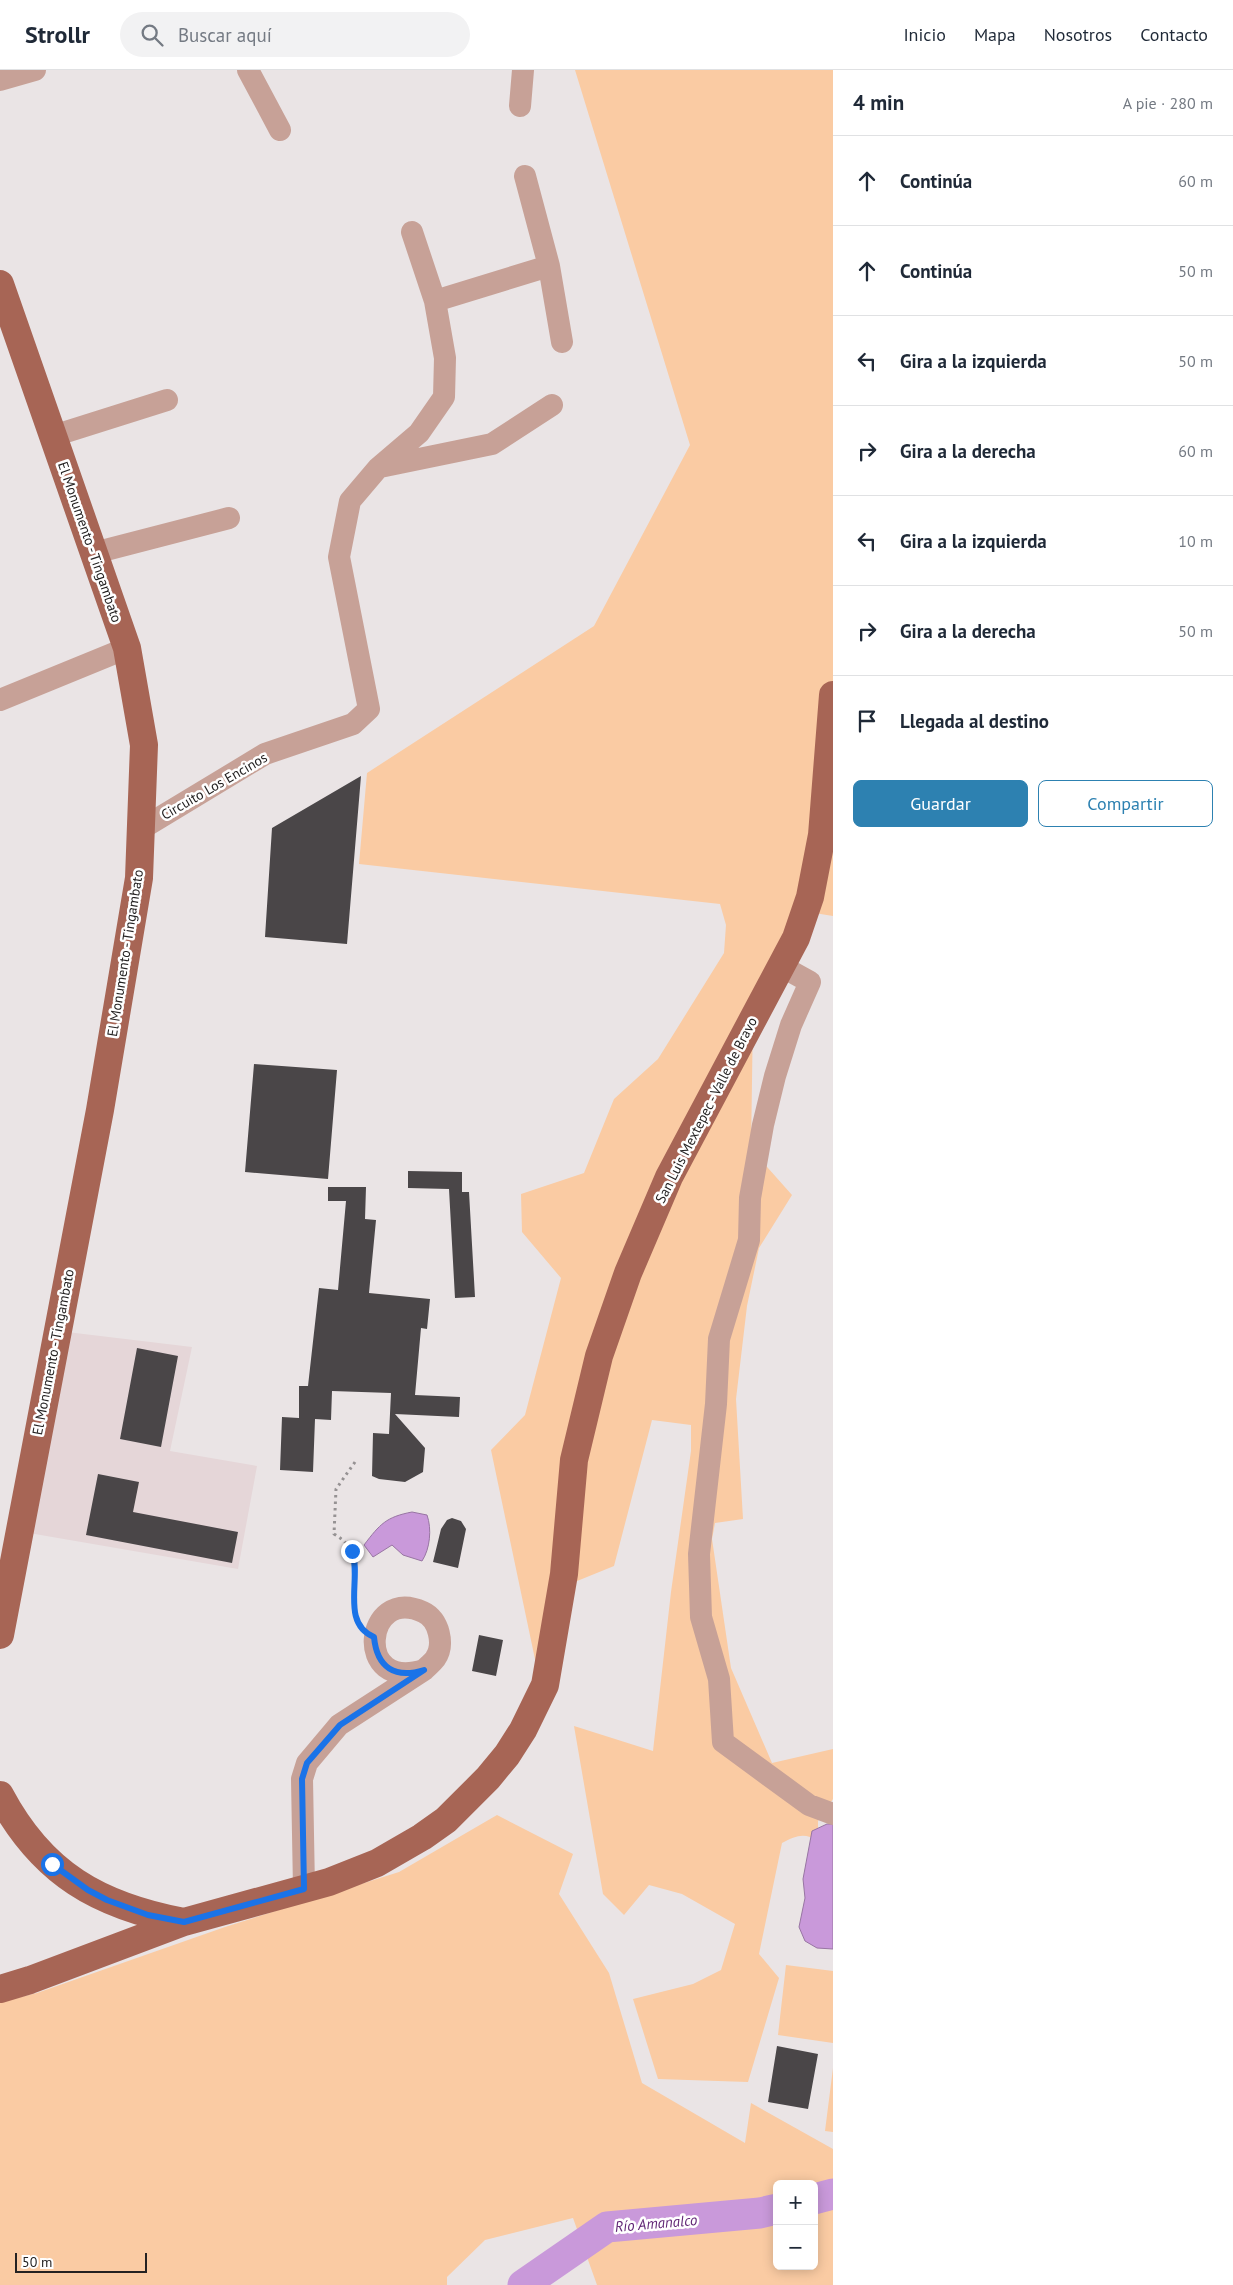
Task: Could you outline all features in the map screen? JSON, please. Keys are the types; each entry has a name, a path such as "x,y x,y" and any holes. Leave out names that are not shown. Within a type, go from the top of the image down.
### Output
{"main road":[{"name":"El Monumento - Tingambato","path":"0,284 127,648 144,745 139,878 100,1110 0,1635"},
{"name":"San Luis Mextepec - Valle de Bravo","path":"0,1989 30,1980 184,1922 353,1874 400,1851 446,1820 488,1778 523,1730 545,1685 564,1574 574,1460 599,1356 628,1273 669,1177 796,938 810,897 822,835 833,694"},
{"path":"0,1795 21,1830 37,1848 70,1878 107,1900 127,1909 184,1922"}],"street":[{"path":"0,80 35,70"},
{"path":"248,70 280,130"},
{"path":"520,106 522,70"},
{"path":"525,176 549,266 562,342"},
{"path":"378,468 419,434 444,397 445,358 435,301 412,232"},
{"path":"435,301 549,266"},
{"path":"53,436 167,400"},
{"path":"378,468 492,444 552,405"},
{"name":"Circuito Los Encinos","path":"141,828 265,754 353,724 369,709 339,557 350,501 378,468"},
{"path":"94,553 230,518"},
{"path":"0,700 127,648"},
{"path":"781,966 810,982 791,1025 775,1076 763,1125 750,1198 749,1240 719,1339 716,1404 699,1554 701,1617 719,1680 723,1742 809,1805 833,1814"},
{"path":"304,1889 302,1779 307,1763 340,1725 424,1670 436,1658 441,1642 437,1625 426,1613 410,1607 393,1610 380,1621 374,1637 375,1652 383,1664 395,1672 410,1674 424,1670"}],"path":[{"path":"355,1462 336,1489 334,1534 342,1538 352,1551 356,1567 354,1604 356,1620 363,1632 374,1637"}],"shaded area":[{"path":"575,70 833,70 833,916 808,912 753,1013 751,1149 792,1195 759,1248 747,1306 736,1399 743,1519 715,1523 712,1539 731,1668 772,1763 833,1749 833,1799 818,1821 818,1841 813,1838 800,1836 782,1843 759,1954 779,1978 748,2082 658,2079 633,1999 693,1984 721,1970 735,1924 682,1894 649,1885 624,1915 603,1894 574,1726 653,1751 671,1592 691,1451 691,1425 652,1420 614,1566 555,1590 540,1683 491,1450 525,1415 561,1278 522,1232 521,1194 584,1173 614,1099 658,1059 724,953 726,925 720,904 359,864 367,773 594,626 690,445"},
{"path":"67,1332 192,1347 170,1451 257,1466 238,1569 29,1533"},
{"path":"412,1512 427,1515 429,1521 428,1545 422,1561 403,1555 392,1545 373,1557 364,1545 375,1532 384,1522 396,1516"},
{"path":"497,1815 573,1854 559,1894 609,1973 642,2083 745,2143 751,2103 833,2149 833,2285 597,2285 573,2218 485,2240 447,2277 447,2285 0,2285 0,2002 37,1993 225,1927 399,1872"},
{"path":"827,1824 833,1824 833,1949 817,1948 805,1941 799,1927 805,1898 803,1879 812,1831"},
{"path":"786,1965 833,1971 833,2043 778,2035"},
{"path":"833,2068 833,2132 825,2131"}],"building":[{"path":"361,776 347,944 265,937 272,828"},
{"path":"254,1064 337,1070 328,1179 245,1172"},
{"path":"408,1171 462,1172 462,1192 469,1192 475,1297 455,1298 449,1189 408,1188"},
{"path":"328,1187 366,1187 365,1219 376,1220 369,1293 430,1299 427,1329 421,1328 415,1395 460,1397 459,1417 395,1414 425,1448 423,1472 405,1482 379,1479 372,1476 373,1433 389,1434 391,1393 332,1391 331,1420 315,1419 313,1472 280,1470 282,1417 299,1418 299,1386 308,1386 319,1288 338,1290 346,1201 328,1201"},
{"path":"137,1348 178,1356 161,1447 120,1439"},
{"path":"98,1474 139,1482 133,1512 238,1532 232,1563 86,1535"},
{"path":"452,1518 461,1521 466,1529 458,1568 433,1562 441,1529 447,1520"},
{"path":"479,1635 503,1640 496,1676 472,1671"},
{"path":"777,2046 818,2054 808,2109 768,2102"}],"waterway":[{"name":"Río Amanalco","path":"818,2198 833,2194"},
{"name":"Río Amanalco","path":"523,2285 607,2227 760,2213 773,2210"}],"route":[{"path":"52,1864 88,1890 127,1909 184,1922 304,1889 302,1779 307,1763 340,1725 424,1670 410,1674 395,1672 383,1664 375,1652 374,1637 363,1632 360,1628 354,1613 356,1567 352,1551"}]}
